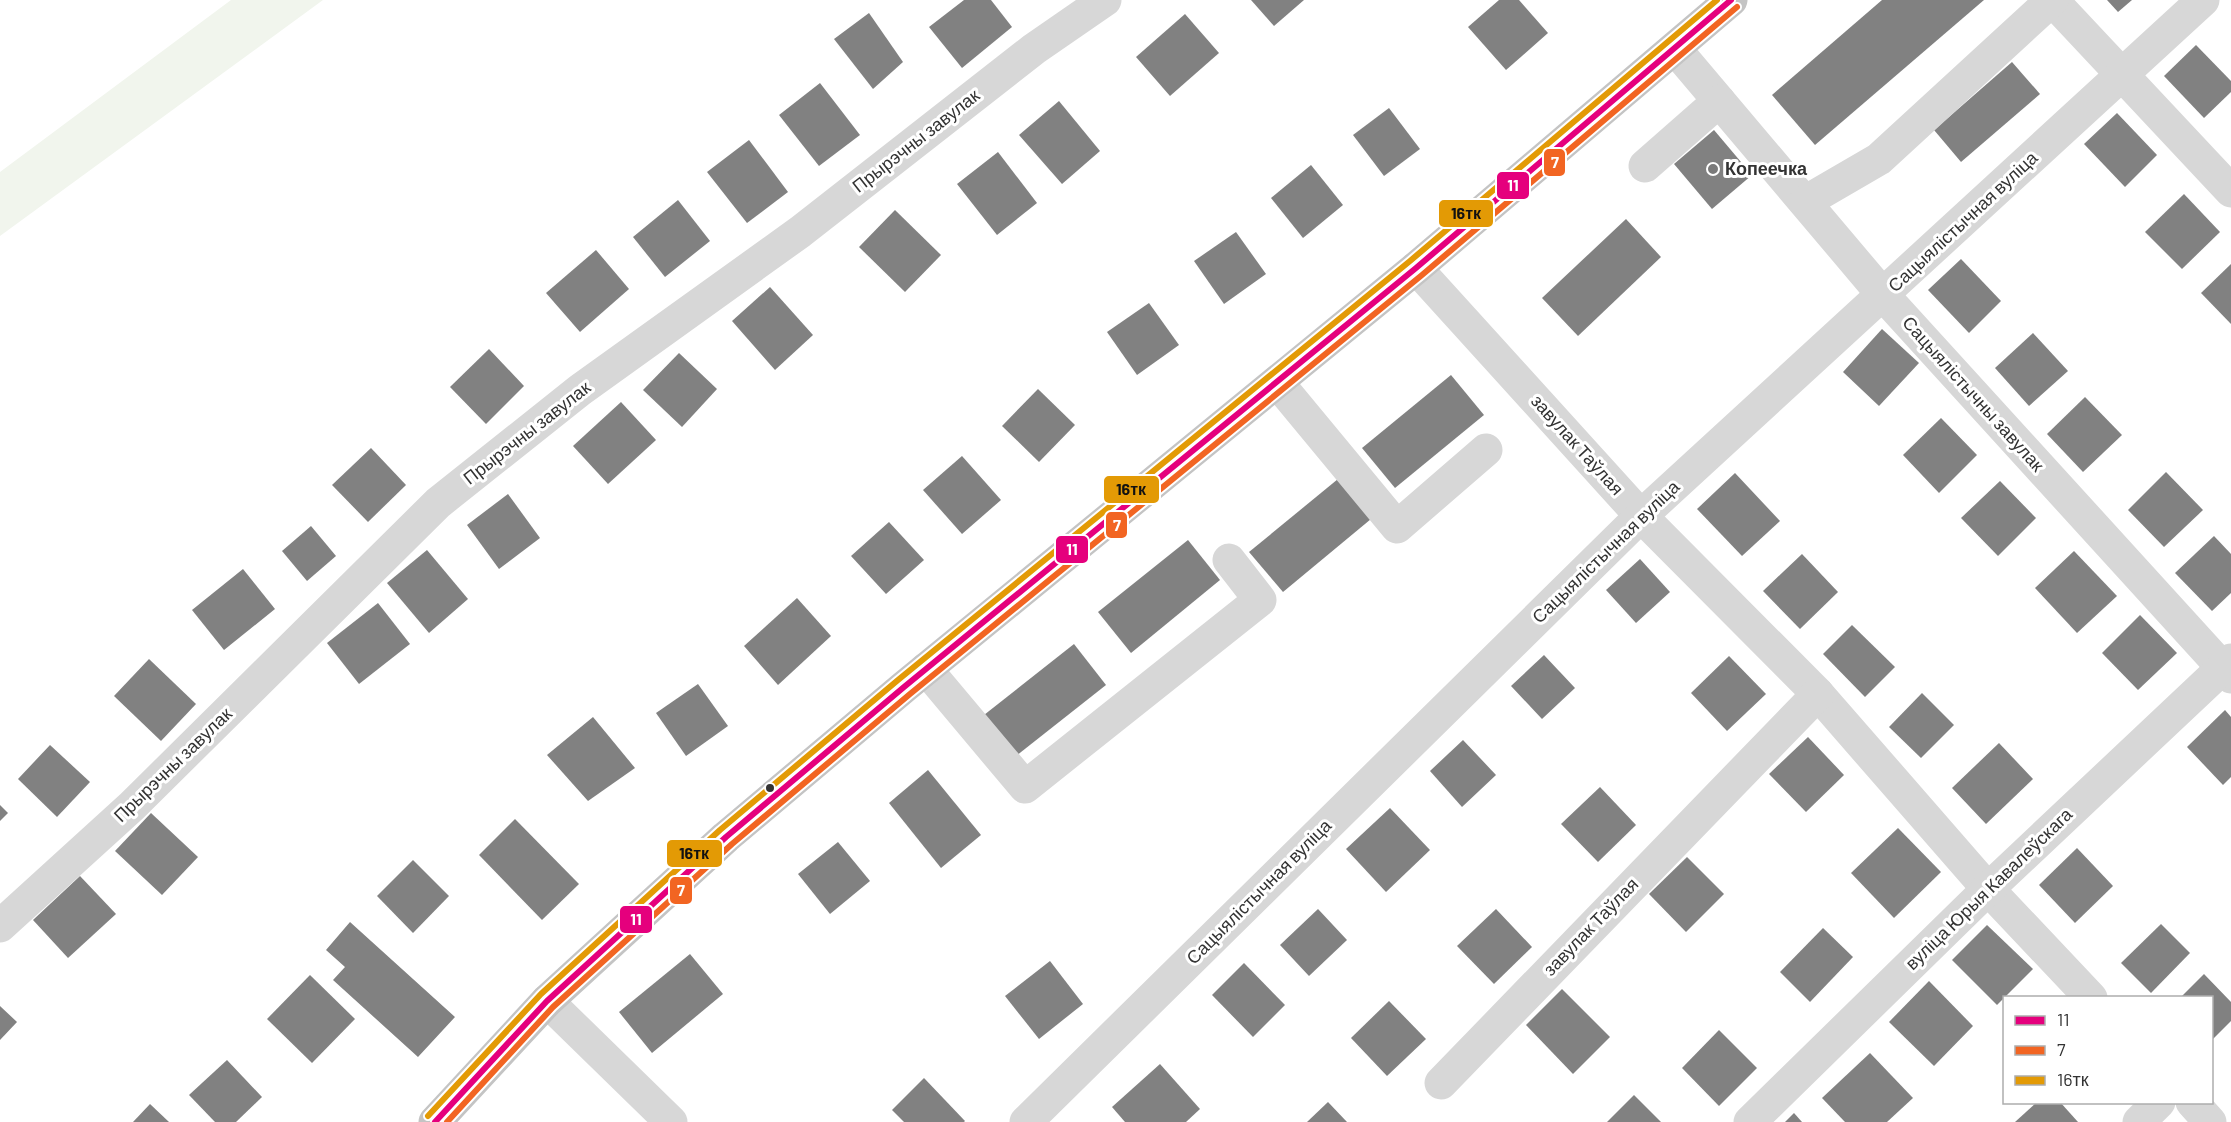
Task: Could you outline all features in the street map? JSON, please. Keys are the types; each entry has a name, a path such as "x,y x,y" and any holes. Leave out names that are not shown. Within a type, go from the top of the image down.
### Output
{"highway":[{"path":"435,1122 547,1001 726,837 926,669 1416,268 1676,50 1731,0"}],"street":[{"name":"Прырэчны завулак","path":"0,926 132,806 438,503 580,390 800,232 1034,49 1105,0"},
{"path":"1805,202 1879,159 2052,0 2231,192"},
{"name":"Сацыялістычная вуліца","path":"1026,1122 1641,516 1884,296 2203,0"},
{"name":"Сацыялістычны завулак","path":"1676,50 1884,296 2228,668"},
{"path":"1645,166 1719,101"},
{"name":"завулак Таўлая","path":"1416,268 1641,516 1818,694 1988,889 2089,996"},
{"path":"1277,382 1397,526 1486,450"},
{"path":"926,669 1025,787 1260,600 1229,560"},
{"name":"вуліца Юрыя Кавалеўскага","path":"1750,1122 1988,889 2228,668"},
{"name":"завулак Таўлая","path":"1440,1083 1818,694"},
{"path":"547,1001 671,1122"},
{"path":"2139,1122 2157,1104"},
{"path":"2194,1104 2210,1122"}],"shaded area":[{"path":"231,0 323,0 0,236 0,172"}],"building":[{"path":"964,0 991,0 1012,27 962,68 929,27"},
{"path":"1251,0 1304,0 1274,26"},
{"path":"1499,0 1519,0 1548,33 1506,70 1468,27"},
{"path":"1882,0 1984,0 1815,145 1772,95"},
{"path":"2107,0 2132,0 2118,12"},
{"path":"869,13 903,62 873,89 834,39"},
{"path":"1185,14 1219,53 1170,96 1136,57"},
{"path":"2196,45 2231,81 2231,92 2204,118 2164,76"},
{"path":"2012,62 2040,94 1961,162 1934,130"},
{"path":"820,83 860,135 819,166 779,115"},
{"path":"1059,101 1100,151 1062,184 1019,135"},
{"path":"1389,108 1420,149 1384,176 1353,135"},
{"path":"2117,113 2157,155 2125,187 2084,144"},
{"name":"Копеечка","path":"1714,130 1752,175 1712,209 1674,164"},
{"path":"749,140 788,192 747,223 707,172"},
{"path":"998,152 1037,203 997,235 957,184"},
{"path":"1311,165 1343,205 1303,238 1271,198"},
{"path":"2184,194 2220,232 2182,269 2145,232"},
{"path":"678,200 710,241 665,277 633,237"},
{"path":"895,210 941,255 905,292 859,247"},
{"path":"1626,219 1661,257 1578,336 1542,298"},
{"path":"1236,232 1266,274 1224,304 1194,261"},
{"path":"596,250 629,289 580,332 546,293"},
{"path":"1961,259 2001,301 1969,333 1928,290"},
{"path":"2231,264 2231,324 2201,293"},
{"path":"770,287 813,335 775,370 732,321"},
{"path":"1149,303 1179,345 1137,375 1107,332"},
{"path":"1882,329 1919,363 1879,406 1843,372"},
{"path":"2033,333 2068,371 2029,406 1995,368"},
{"path":"489,349 524,386 486,424 450,387"},
{"path":"679,353 717,389 682,427 643,390"},
{"path":"1451,375 1484,415 1395,488 1362,448"},
{"path":"1038,389 1075,425 1039,462 1002,426"},
{"path":"2085,397 2122,435 2083,472 2047,434"},
{"path":"621,402 656,440 608,484 573,446"},
{"path":"1941,418 1977,455 1939,493 1903,455"},
{"path":"371,448 406,485 368,522 332,485"},
{"path":"962,456 1001,500 962,534 923,490"},
{"path":"2166,472 2203,510 2164,547 2128,510"},
{"path":"1735,473 1780,521 1742,556 1697,509"},
{"path":"1338,479 1371,519 1283,592 1249,552"},
{"path":"2000,481 2036,518 1998,556 1961,518"},
{"path":"508,494 540,538 499,569 467,525"},
{"path":"889,522 924,560 886,594 851,556"},
{"path":"311,526 336,556 307,581 282,551"},
{"path":"2214,536 2231,554 2231,593 2212,611 2175,573"},
{"path":"1188,540 1220,580 1131,653 1098,612"},
{"path":"427,550 468,599 429,633 387,583"},
{"path":"2074,551 2117,596 2077,633 2035,588"},
{"path":"1802,554 1838,592 1800,629 1763,591"},
{"path":"1640,559 1670,592 1636,623 1606,590"},
{"path":"243,569 275,609 224,650 192,610"},
{"path":"797,598 831,636 778,685 744,646"},
{"path":"378,603 410,644 359,684 327,643"},
{"path":"2140,615 2177,653 2138,690 2102,653"},
{"path":"1852,625 1895,667 1865,697 1823,654"},
{"path":"1074,644 1106,685 1016,756 984,715"},
{"path":"1544,655 1575,688 1542,719 1511,686"},
{"path":"1729,656 1766,694 1727,731 1691,693"},
{"path":"149,659 196,704 161,741 114,696"},
{"path":"698,684 728,726 686,756 656,713"},
{"path":"1922,693 1954,725 1921,758 1889,727"},
{"path":"2225,710 2231,717 2231,777 2223,785 2187,747"},
{"path":"593,717 635,768 588,801 547,755"},
{"path":"1808,737 1844,775 1806,812 1769,774"},
{"path":"1463,740 1496,775 1462,807 1430,771"},
{"path":"1999,743 2033,779 1986,824 1952,788"},
{"path":"50,745 90,782 57,817 18,779"},
{"path":"928,770 981,835 941,868 889,803"},
{"path":"1600,787 1636,825 1598,862 1561,824"},
{"path":"0,805 8,813 0,821"},
{"path":"1390,808 1430,850 1386,892 1346,849"},
{"path":"151,813 198,857 162,895 115,851"},
{"path":"515,819 579,884 542,920 479,855"},
{"path":"1898,828 1941,872 1894,918 1851,873"},
{"path":"838,842 870,881 830,914 798,874"},
{"path":"2077,848 2113,886 2075,923 2039,885"},
{"path":"1687,857 1724,894 1686,932 1649,894"},
{"path":"413,860 449,896 413,933 377,896"},
{"path":"80,876 116,914 68,958 33,920"},
{"path":"1318,909 1347,940 1309,976 1280,945"},
{"path":"1496,909 1532,947 1494,984 1457,946"},
{"path":"350,922 455,1017 418,1057 333,980 345,967 326,950"},
{"path":"2161,924 2190,953 2151,993 2121,963"},
{"path":"1987,925 2033,969 2006,996 2003,996 1997,1005 1952,960"},
{"path":"1823,928 1853,957 1810,1002 1780,972"},
{"path":"690,954 723,994 652,1053 619,1012"},
{"path":"1050,961 1083,1004 1039,1039 1005,996"},
{"path":"1244,963 1285,1005 1253,1037 1212,995"},
{"path":"2204,974 2231,1002 2231,1021 2213,1039 2213,996 2182,996"},
{"path":"310,975 355,1019 312,1063 267,1019"},
{"path":"1929,981 1973,1026 1934,1066 1889,1022"},
{"path":"1562,989 1610,1037 1573,1074 1526,1025"},
{"path":"1389,1001 1426,1039 1387,1076 1351,1038"},
{"path":"0,1006 17,1022 0,1040"},
{"path":"1719,1030 1757,1068 1719,1106 1682,1068"},
{"path":"1870,1053 1913,1098 1887,1122 1845,1122 1822,1098"},
{"path":"227,1060 262,1097 236,1122 215,1122 189,1095"},
{"path":"1160,1064 1200,1109 1186,1122 1125,1122 1112,1107"},
{"path":"924,1078 964,1122 904,1122 892,1110"},
{"path":"1634,1095 1661,1122 1607,1122"},
{"path":"1328,1102 1347,1122 1307,1122"},
{"path":"150,1104 169,1122 133,1122"},
{"path":"2035,1104 2062,1104 2078,1122 2015,1122"},
{"path":"1794,1113 1802,1122 1785,1122"}],"transit line":[{"name":"16тк","path":"428,1116 541,994 720,830 898,680 1410,261 1717,0"},
{"name":"11","path":"435,1122 547,1001 726,837 904,687 1416,268 1731,0"},
{"name":"7","path":"447,1122 553,1007 732,844 910,694 1422,275 1737,7"}],"place":[{"name":"Копеечка","path":"1713,169"}]}
